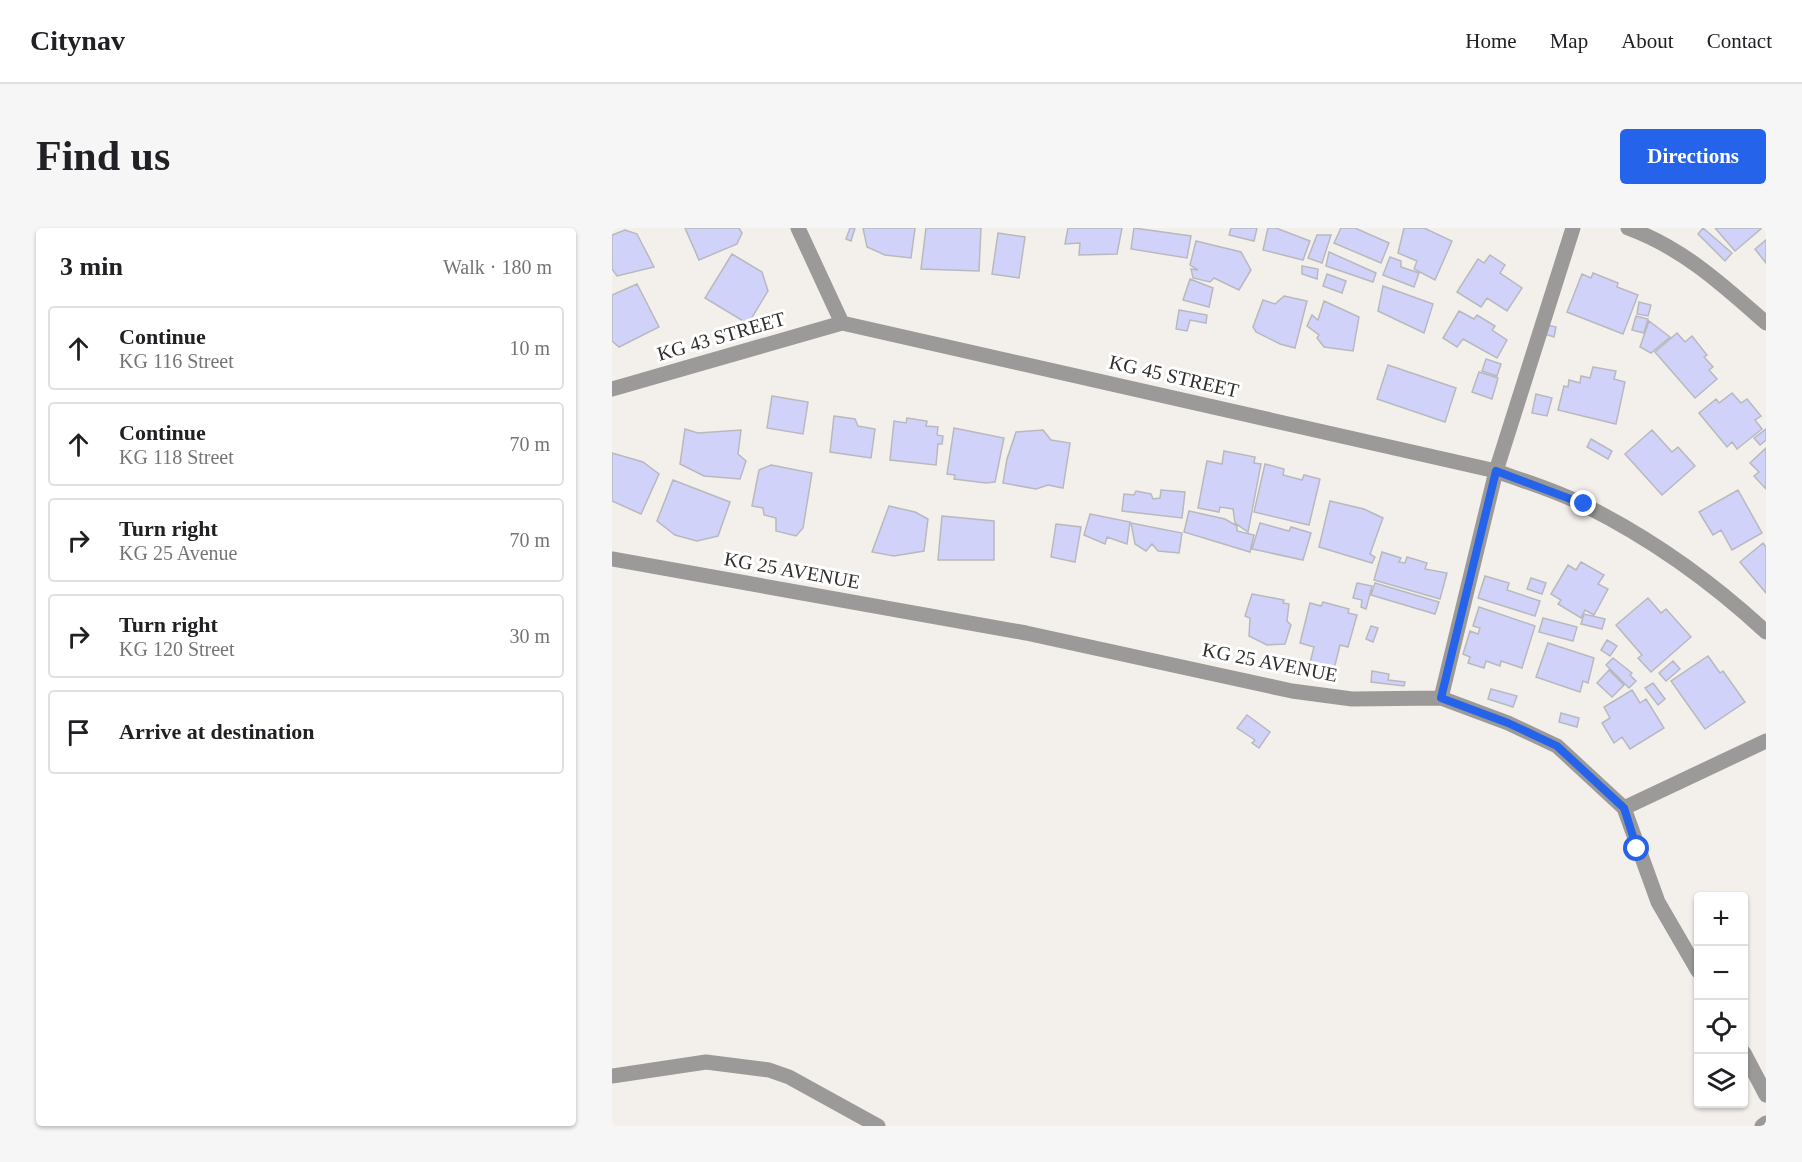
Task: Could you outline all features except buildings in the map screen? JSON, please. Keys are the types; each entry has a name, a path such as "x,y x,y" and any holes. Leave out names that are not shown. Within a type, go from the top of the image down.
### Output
{"street":[{"path":"798,228 842,323"},
{"path":"1573,228 1496,471 1441,698 1508,723 1557,746 1624,808 1658,902 1694,964"},
{"path":"1628,228 1679,251 1706,270 1766,323"},
{"name":"KG 43 STREET","path":"612,389 842,323"},
{"name":"KG 45 STREET","path":"842,323 1496,471 1584,504 1646,538 1736,604 1766,632"},
{"name":"KG 25 AVENUE","path":"612,559 1026,633 1292,691 1352,699 1441,698"},
{"path":"1624,808 1766,741"},
{"path":"1744,1054 1766,1095"},
{"path":"612,1076 706,1062 769,1070 789,1077 878,1126"},
{"path":"1762,1126 1766,1123"}],"route":[{"path":"1584,504 1496,471 1441,698 1508,723 1557,746 1624,808 1637,849"}]}
